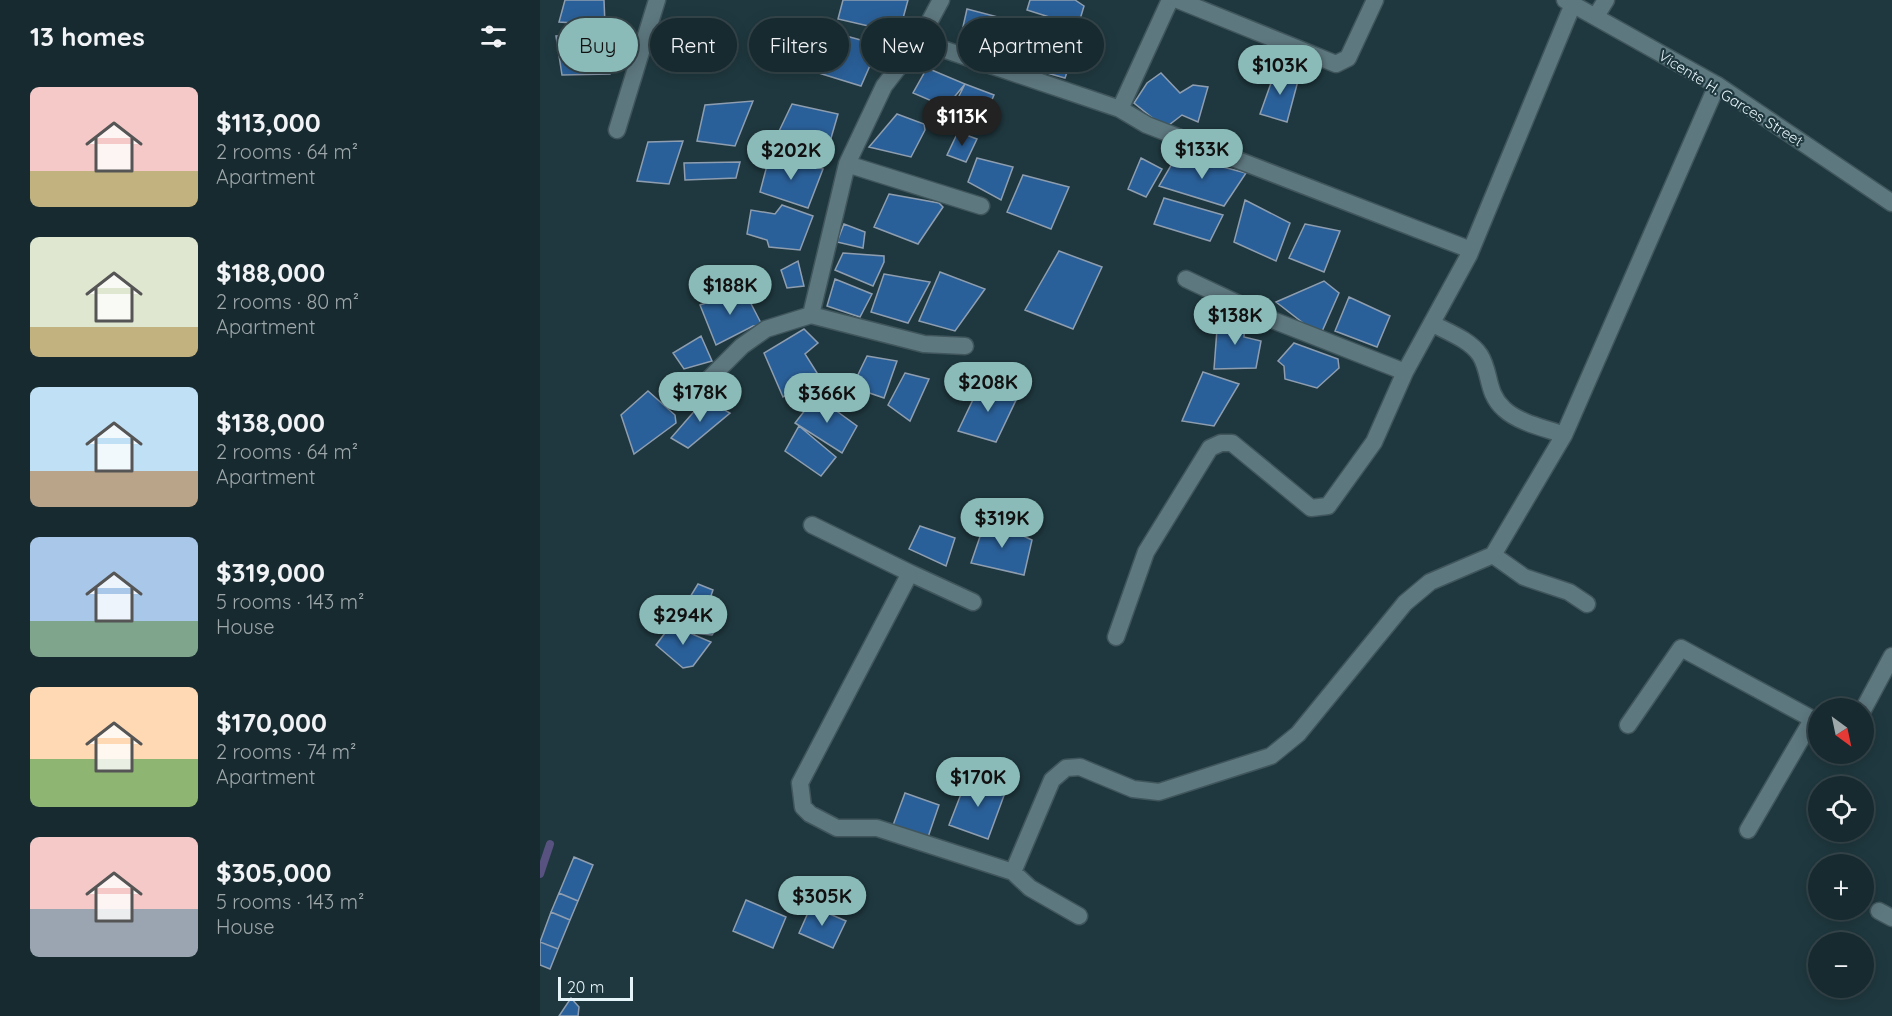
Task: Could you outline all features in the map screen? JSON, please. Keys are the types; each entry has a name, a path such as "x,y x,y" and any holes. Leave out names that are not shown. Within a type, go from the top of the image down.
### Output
{"street":[{"path":"617,130 657,0"},
{"path":"931,18 941,0"},
{"path":"1120,109 1170,0"},
{"path":"1178,0 1336,64 1348,58 1375,0"},
{"path":"1596,16 1605,0"},
{"path":"1116,637 1146,552 1210,448 1221,443 1232,442 1311,508 1328,506 1374,442 1405,372 1433,324 1470,250 1569,2"},
{"name":"Vicente H. Garces Street","path":"1569,2 1717,85 1892,203"},
{"path":"946,50 1120,109 1148,125 1470,250"},
{"path":"811,315 847,164 884,86 895,72"},
{"path":"1013,872 1052,780 1058,772 1066,768 1080,767 1133,789 1159,792 1271,756 1305,726 1405,603 1430,582 1493,555 1564,435 1717,85"},
{"path":"847,164 981,206"},
{"path":"1186,279 1275,321 1405,372"},
{"path":"687,401 742,346 766,329 789,319 811,315 924,344 965,346"},
{"path":"1433,324 1473,347 1481,356 1489,387 1504,409 1519,419 1564,435"},
{"path":"812,525 973,602"},
{"path":"1493,555 1524,578 1569,592 1587,604"},
{"path":"910,573 800,783 803,807 810,814 837,828 877,828 1013,872 1030,888 1079,916"},
{"path":"1628,725 1681,648 1808,717"},
{"path":"1869,698 1892,656"},
{"path":"1748,830 1808,732"}],"building":[{"path":"565,0 604,0 605,18 560,18"},
{"path":"843,0 908,0 903,18 861,18 861,24 849,22 849,18 838,18"},
{"path":"1030,0 1075,0 1084,6 1080,18 1052,18 1027,10"},
{"path":"967,9 1002,18 965,18"},
{"path":"849,37 861,40 861,72 867,72 861,86 816,72 849,72"},
{"path":"1276,69 1299,77 1287,122 1260,114"},
{"path":"562,72 610,72 610,74 562,75"},
{"path":"925,72 936,72 965,84 946,107 913,93"},
{"path":"1043,72 1067,72 1065,78"},
{"path":"1161,73 1180,93 1193,85 1208,87 1198,122 1182,115 1165,128 1134,103 1147,83"},
{"path":"965,84 994,95 979,130 947,120"},
{"path":"753,101 735,146 697,141 705,105"},
{"path":"792,104 838,114 825,159 771,148"},
{"path":"897,114 924,124 925,130 911,157 869,147"},
{"path":"958,132 977,139 966,162 947,155"},
{"path":"683,141 669,184 637,181 648,142"},
{"path":"770,154 823,169 808,208 760,192"},
{"path":"1177,155 1246,173 1224,206 1159,186"},
{"path":"977,158 1013,167 1001,200 968,182"},
{"path":"1141,158 1162,169 1146,197 1128,189"},
{"path":"740,162 736,178 685,180 684,163"},
{"path":"1023,175 1069,187 1051,229 1007,212"},
{"path":"889,194 939,203 943,207 918,244 874,227"},
{"path":"1164,198 1223,215 1210,241 1154,224"},
{"path":"1245,200 1290,223 1276,261 1234,242"},
{"path":"782,205 813,216 800,250 769,247 767,240 747,234 751,210 775,214"},
{"path":"844,224 865,232 863,248 837,242"},
{"path":"1305,224 1340,231 1324,272 1289,258"},
{"path":"1059,251 1102,267 1073,329 1025,310"},
{"path":"843,253 884,256 884,262 873,286 835,270"},
{"path":"798,261 804,286 787,288 781,270"},
{"path":"940,272 985,289 955,331 919,321"},
{"path":"884,274 930,282 908,323 871,312"},
{"path":"835,279 872,294 860,317 827,306"},
{"path":"1324,281 1339,293 1320,336 1276,302"},
{"path":"744,290 762,325 753,326 716,345 700,305"},
{"path":"1349,297 1390,316 1377,347 1335,331"},
{"path":"1218,316 1245,319 1244,337 1261,341 1256,368 1214,369"},
{"path":"804,329 818,343 805,354 819,376 783,397 764,353"},
{"path":"701,336 712,361 684,369 673,353"},
{"path":"1294,343 1338,359 1339,368 1317,388 1285,379 1284,366 1278,361"},
{"path":"867,356 897,361 884,398 852,387"},
{"path":"1203,372 1239,384 1214,426 1182,421"},
{"path":"905,373 929,379 910,421 888,405"},
{"path":"981,383 1019,394 996,442 958,431"},
{"path":"648,391 675,415 676,423 634,454 621,415"},
{"path":"816,396 857,426 842,453 795,423"},
{"path":"705,399 730,413 688,448 671,438"},
{"path":"799,426 836,457 821,476 785,451"},
{"path":"986,519 1032,540 1024,575 971,563"},
{"path":"920,526 955,538 946,566 909,549"},
{"path":"698,584 713,590 707,607 726,616 712,635 691,633 676,620"},
{"path":"671,625 711,642 693,666 683,668 656,645"},
{"path":"968,776 1006,790 988,839 949,825"},
{"path":"905,793 939,805 927,840 892,828"},
{"path":"574,857 593,865 578,901 559,893"},
{"path":"559,893 578,901 570,920 551,912"},
{"path":"746,900 786,917 773,948 733,931"},
{"path":"811,906 846,921 833,948 799,933"},
{"path":"551,912 570,920 558,949 540,942"},
{"path":"540,942 558,949 550,969 540,965"},
{"path":"571,998 579,1007 578,1016 559,1016"}],"waterway":[{"path":"540,874 550,844"}]}
